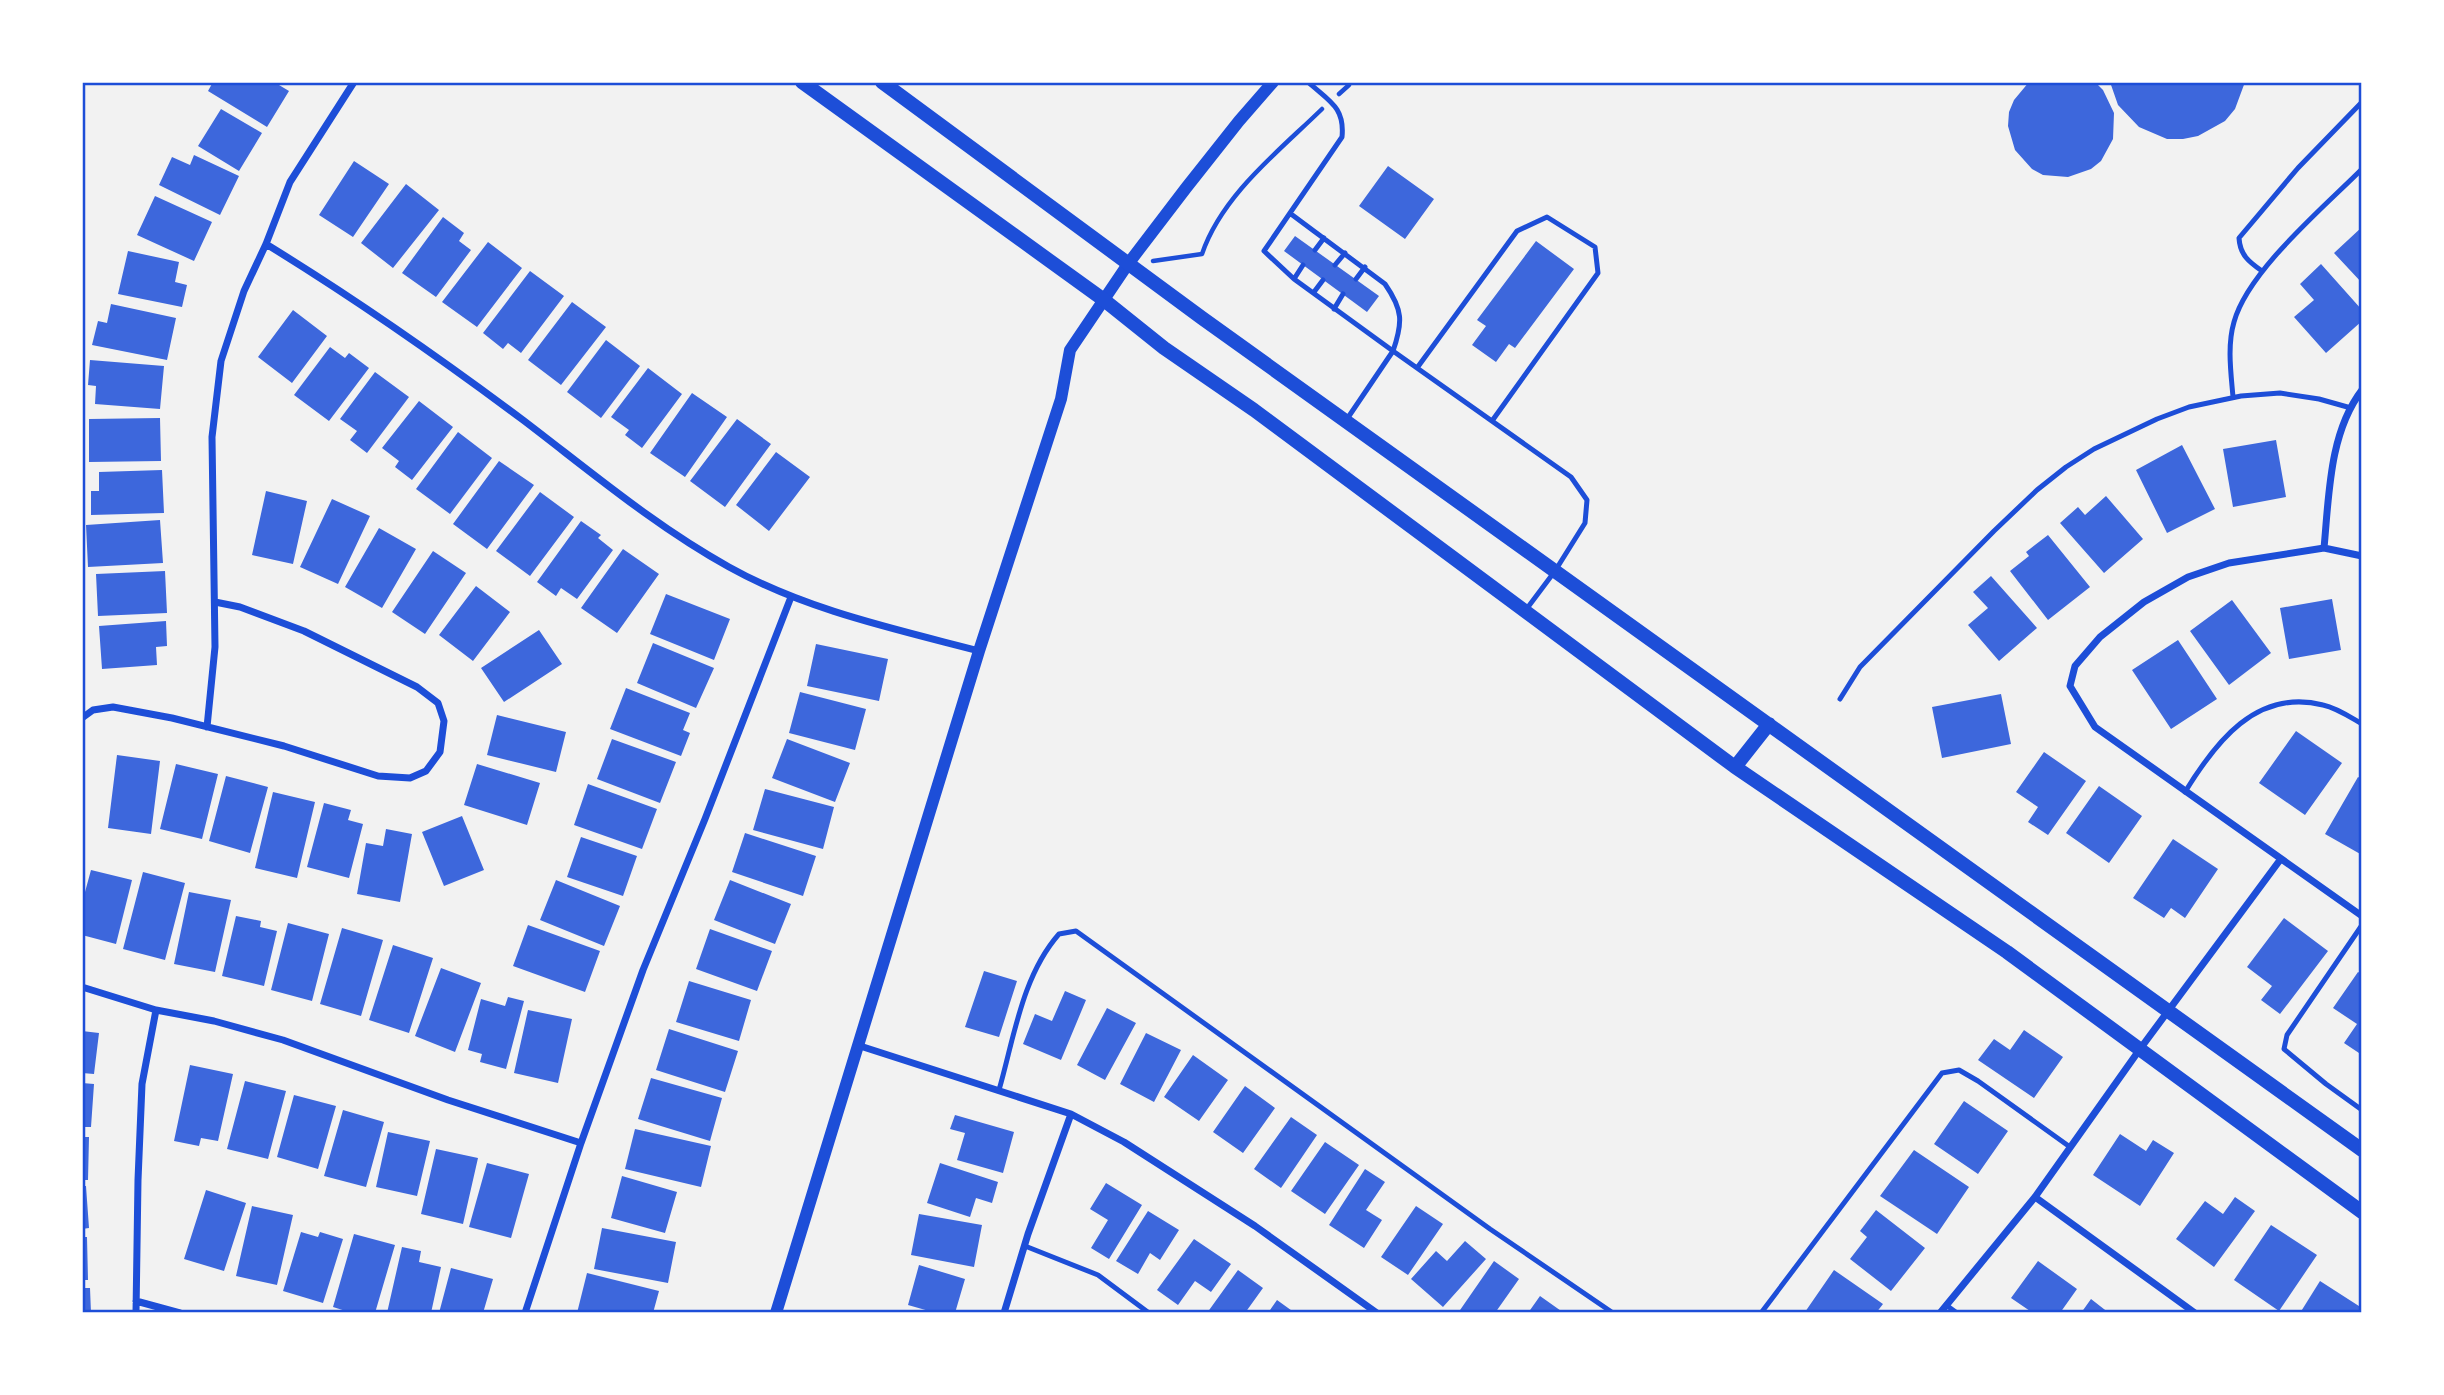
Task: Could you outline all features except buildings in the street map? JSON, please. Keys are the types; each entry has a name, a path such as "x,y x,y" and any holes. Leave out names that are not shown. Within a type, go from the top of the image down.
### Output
{"main road":[{"path":"802,82 1104,300 1164,348 1254,410 1735,766 2007,952 2362,1212"},
{"path":"882,82 1345,421 2362,1150"},
{"path":"1735,766 1769,724"}],"street":[{"path":"207,727 215,647 212,437 221,360 230,328 290,182 354,82"},
{"path":"776,1313 979,651 1061,398 1070,350 1128,264 1238,121 1273,82"},
{"path":"266,244 423,348 521,418 678,537 731,568 791,597 979,651"},
{"path":"2324,548 2330,482 2344,423 2362,390"},
{"path":"2362,556 2324,548 2230,564 2188,577 2144,602 2100,637 2075,666 2070,687 2095,727 2362,916"},
{"path":"525,1313 581,1143 643,970 705,820 791,597"},
{"path":"82,718 93,710 113,707 172,718 330,759 378,776 411,778 426,771 440,752 444,721 438,703 417,687 304,631 261,614 215,602"},
{"path":"1940,1313 2035,1196 2280,860"},
{"path":"82,987 156,1010 214,1021 283,1040 448,1100 581,1143"},
{"path":"136,1313 142,1084 156,1010"},
{"path":"857,1045 1071,1114 1124,1142 1255,1226 1377,1313"},
{"path":"1003,1313 1071,1114"},
{"path":"2035,1196 2195,1313"},
{"path":"136,1301 180,1313"}],"lane":[{"path":"1308,82 1337,108 1344,121 1342,137 1264,251 1294,279 1334,309 1571,477 1587,500 1585,523 1555,571 1525,611"},
{"path":"2262,271 2245,258 2239,238 2298,168 2362,102"},
{"path":"2233,397 2230,356 2232,325 2245,295 2262,271 2362,169"},
{"path":"1291,214 1385,284 1394,297 1399,312 1401,328 1393,351 1345,421"},
{"path":"1418,368 1517,231 1547,217 1595,247 1598,273 1492,421"},
{"path":"1315,250 1324,238"},
{"path":"1335,265 1345,253"},
{"path":"1294,279 1303,265"},
{"path":"1356,279 1365,267"},
{"path":"1314,292 1323,280"},
{"path":"1334,309 1343,294"},
{"path":"1840,699 1860,667 1939,586 2037,490 2094,449 2157,419 2233,397 2280,393 2319,398 2351,408"},
{"path":"2185,792 2223,739 2235,726 2253,714 2283,704 2322,705 2362,724"},
{"path":"2362,925 2287,1035 2284,1049 2362,1110"},
{"path":"999,1090 1027,990 1045,953 1059,934 1076,932 1490,1229 1613,1313"},
{"path":"1761,1313 1942,1073 1959,1070 2070,1147"},
{"path":"1025,1245 1098,1275 1149,1313"},
{"path":"1946,1305 1957,1313"}],"path":[{"path":"1128,264 1202,254 1208,235 1234,198 1267,162 1349,85"}]}
